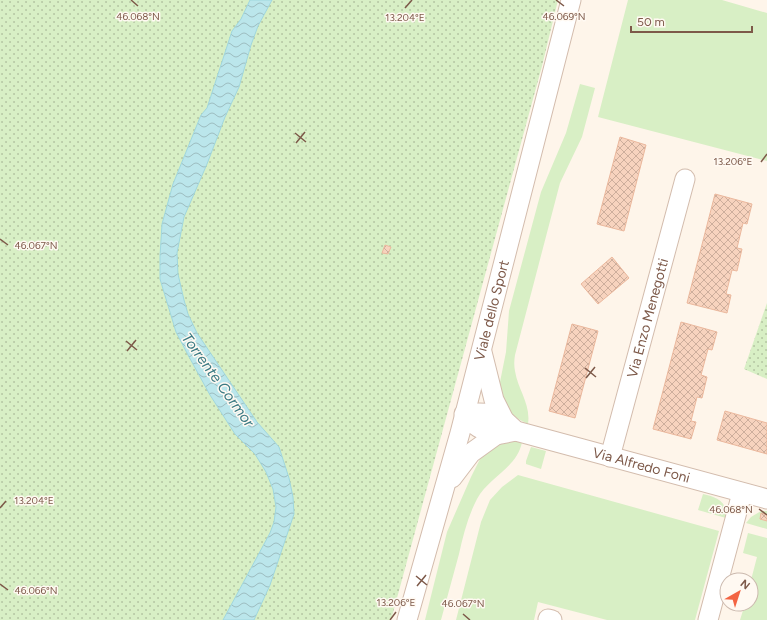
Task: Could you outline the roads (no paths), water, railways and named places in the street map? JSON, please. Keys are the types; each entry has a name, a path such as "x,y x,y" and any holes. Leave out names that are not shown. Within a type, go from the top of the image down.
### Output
{"street":[{"name":"Viale dello Sport","path":"407,620 444,490 572,0"},
{"name":"Via Enzo Menegotti","path":"610,457 685,179"},
{"path":"444,490 461,464 471,453 505,429 494,400 481,349"},
{"name":"Via Alfredo Foni","path":"464,414 482,412 493,414 505,429 767,499"},
{"path":"708,620 742,492"}],"water":[{"name":"Torrente Cormor","path":"250,0 272,0 258,26 239,87 225,117 184,217 177,253 178,274 188,314 197,333 257,422 279,447 289,478 293,497 294,514 270,585 254,620 223,620 270,533 274,522 276,507 273,489 266,472 255,454 235,434 210,395 176,332 160,279 160,256 162,224 173,184 201,115 207,108 232,31 241,19"}]}
